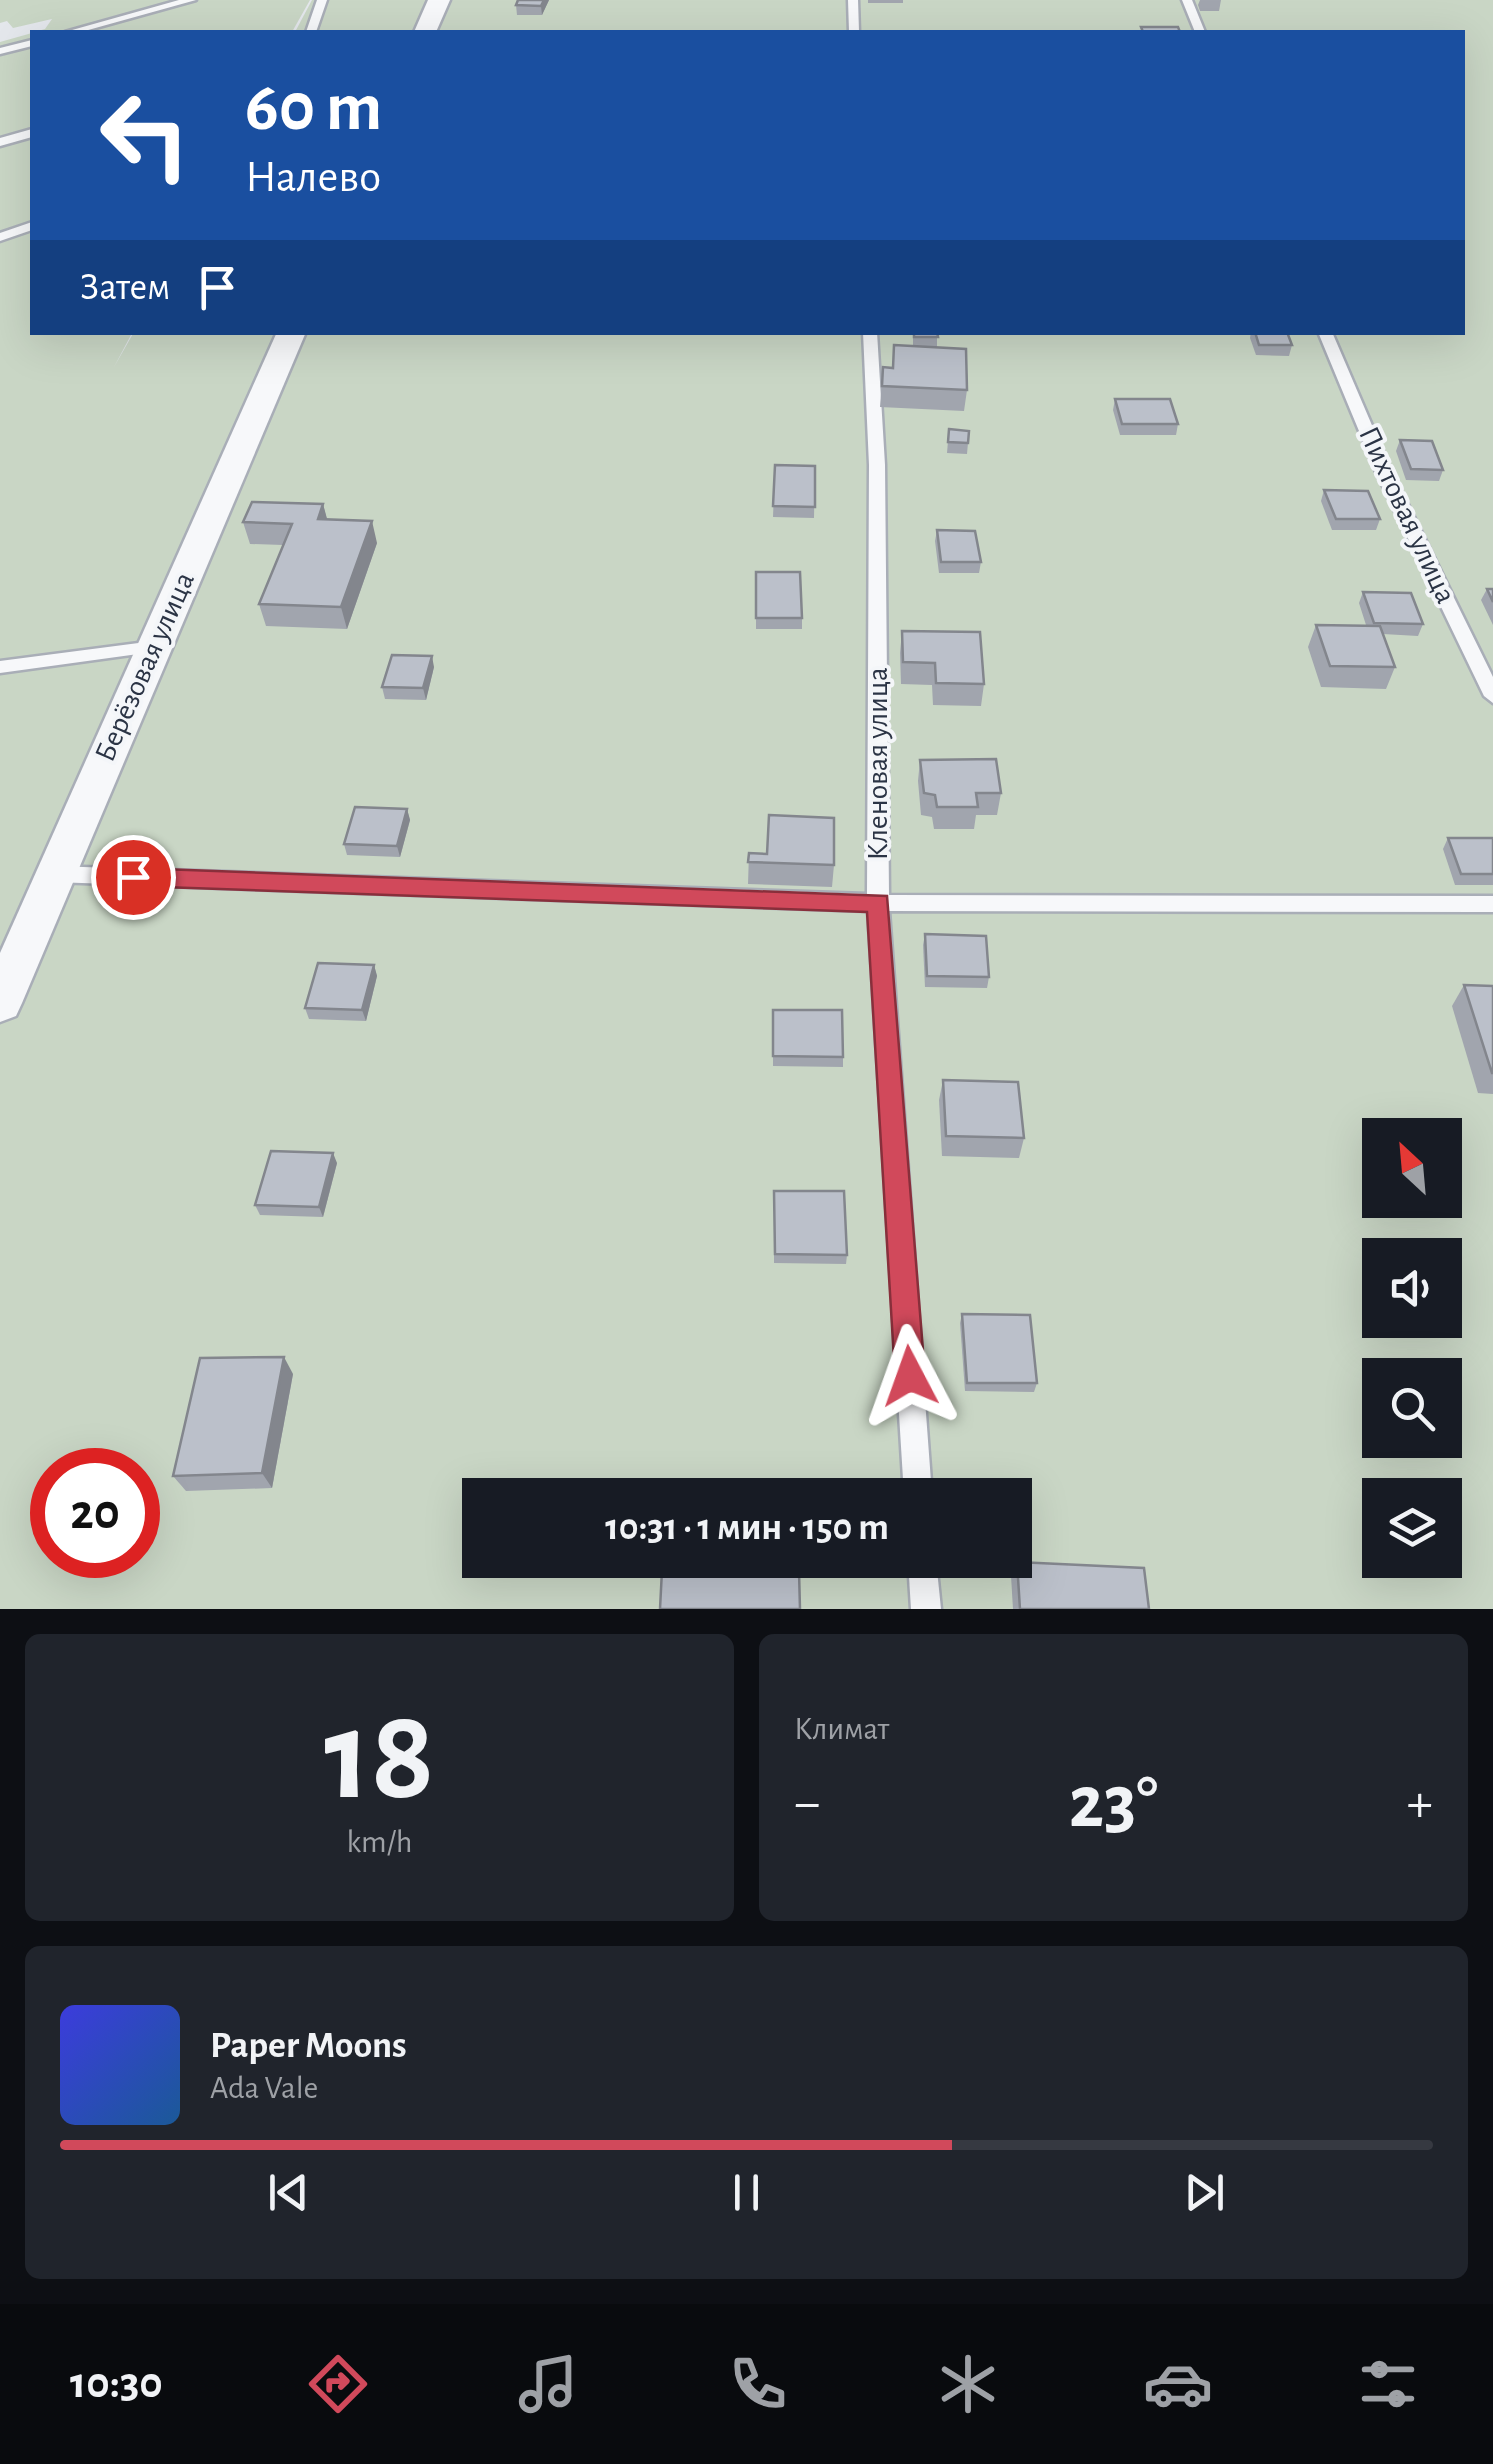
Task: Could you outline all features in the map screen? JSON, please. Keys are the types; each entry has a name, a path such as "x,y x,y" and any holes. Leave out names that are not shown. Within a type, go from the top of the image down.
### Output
{"street":[{"path":"426,30 439,0"},
{"name":"Берёзовая улица","path":"0,1002 291,335"}],"lane":[{"path":"78,30 190,0"},
{"path":"312,30 322,0"},
{"path":"853,0 854,30"},
{"path":"1187,0 1199,30"},
{"path":"0,51 30,43"},
{"path":"0,142 30,134"},
{"path":"0,237 30,227"},
{"name":"Кленовая улица","path":"870,335 876,465 878,903 917,1478"},
{"name":"Пихтовая улица","path":"1326,335 1384,472 1493,696"},
{"path":"0,667 154,647"},
{"path":"54,874 878,903 1493,904"},
{"path":"923,1578 926,1609"}],"green space":[{"path":"0,0 310,0 293,30 41,30 52,19 13,28 7,21 0,23"},
{"path":"312,0 1493,0 1493,1609 0,1609 0,42 30,34 30,335 131,335 114,367 132,335 1465,335 1465,30 296,30"}],"building":[{"path":"518,0 544,0 541,6 516,5"},
{"path":"1141,27 1179,30 1142,30"},
{"path":"1256,335 1288,335 1292,345 1259,345"},
{"path":"894,345 966,349 967,390 882,386 883,367 893,368"},
{"path":"1115,399 1170,399 1178,424 1122,424"},
{"path":"949,429 969,431 968,443 948,442"},
{"path":"1400,440 1432,441 1443,470 1411,469"},
{"path":"775,465 815,466 815,507 773,506"},
{"path":"1324,490 1368,491 1380,519 1336,519"},
{"path":"252,502 323,504 318,519 372,521 341,607 259,604 292,524 243,522"},
{"path":"937,530 975,531 981,562 941,562"},
{"path":"756,572 800,572 802,618 756,618"},
{"path":"1363,592 1411,593 1423,624 1374,623"},
{"path":"1316,625 1380,626 1395,667 1330,666"},
{"path":"902,631 980,632 984,684 936,683 935,663 903,662"},
{"path":"392,655 432,656 423,688 382,687"},
{"path":"996,759 1001,793 976,793 978,807 937,807 935,795 924,793 920,760"},
{"path":"355,807 407,809 397,846 344,844"},
{"path":"769,815 834,818 834,865 748,862 749,853 767,854"},
{"path":"1448,838 1493,838 1493,874 1461,874"},
{"path":"925,934 986,936 989,977 927,976"},
{"path":"318,963 374,965 362,1010 305,1008"},
{"path":"1464,985 1493,986 1493,1073 1492,1073"},
{"path":"773,1010 842,1010 843,1057 773,1056"},
{"path":"943,1080 1018,1082 1024,1138 946,1136"},
{"path":"271,1151 333,1153 319,1207 255,1205"},
{"path":"774,1191 844,1191 847,1255 775,1254"},
{"path":"962,1314 1030,1315 1037,1383 967,1383"},
{"path":"284,1357 262,1473 173,1476 200,1358"},
{"path":"1032,1563 1144,1568 1149,1609 1020,1609 1018,1578 1032,1578"},
{"path":"662,1578 799,1578 800,1609 660,1609"}],"route":[{"path":"133,877 878,903 910,1376"}]}
